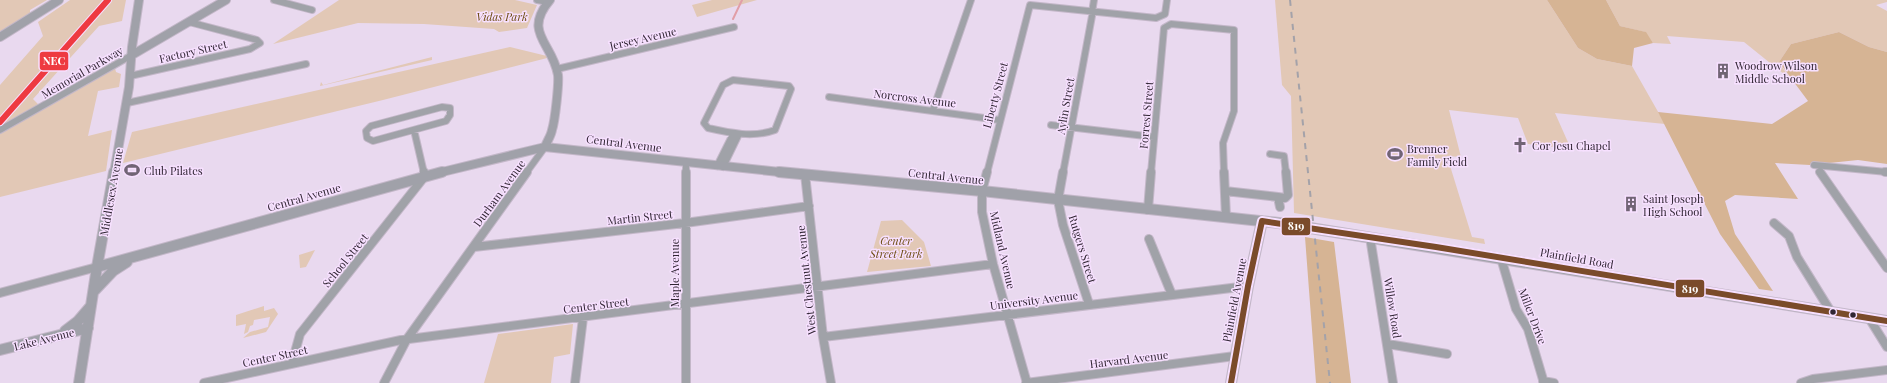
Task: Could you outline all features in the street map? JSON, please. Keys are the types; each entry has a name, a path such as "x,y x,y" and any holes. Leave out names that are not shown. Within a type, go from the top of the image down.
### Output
{"street":[{"path":"0,37 59,0"},
{"name":"Middlesex Avenue","path":"79,383 97,267 127,103 140,0"},
{"path":"132,55 226,0"},
{"path":"274,0 312,10"},
{"path":"537,0 549,1"},
{"path":"933,110 971,0"},
{"name":"Aylin Street","path":"1058,200 1094,0"},
{"path":"1092,14 1151,19 1161,18 1165,14 1167,0"},
{"name":"Durham Avenue","path":"384,383 407,339 545,147 553,129 558,93 557,69 542,38 537,20 538,15 549,1"},
{"name":"Liberty Street","path":"982,191 999,120 1030,5 1092,14"},
{"name":"Factory Street","path":"130,76 247,49 260,44 257,40 189,22"},
{"name":"Forrest Street","path":"1148,210 1164,28 1168,24 1234,30 1234,111 1224,143 1225,191"},
{"name":"Jersey Avenue","path":"557,69 734,27"},
{"name":"Memorial Parkway","path":"0,130 132,55"},
{"path":"127,103 306,64"},
{"path":"733,80 789,86 791,89 775,130 770,133 736,134 704,126 704,123 723,85 733,80"},
{"name":"Norcross Avenue","path":"829,97 999,120"},
{"path":"442,107 450,108 450,115 446,121 414,130 373,141 367,138 366,130 371,126 442,107"},
{"path":"1051,125 1154,138"},
{"path":"414,130 426,176"},
{"path":"720,167 736,134"},
{"name":"Central Avenue","path":"0,293 426,176 545,147 720,167 982,191 1148,210 1262,221"},
{"path":"1226,217 1225,191 1284,198 1288,195 1284,156 1270,154"},
{"name":"Maple Avenue","path":"686,163 686,383"},
{"path":"1814,165 1887,172"},
{"path":"1820,172 1887,268"},
{"name":"West Chestnut Avenue","path":"804,174 809,206 822,336 831,383"},
{"name":"School Street","path":"292,363 300,334 426,176"},
{"name":"Midland Avenue","path":"982,191 982,212 993,264 1027,383"},
{"path":"1278,197 1280,207"},
{"name":"Rutgers Street","path":"1058,200 1063,225 1089,304"},
{"name":"Martin Street","path":"474,246 685,223 809,206"},
{"name":"Plainfield Road","path":"1262,221 1370,237 1887,321"},
{"name":"Plainfield Avenue","path":"1231,383 1248,286 1262,221"},
{"path":"1774,223 1789,236 1797,257 1831,312"},
{"name":"Willow Road","path":"1370,237 1394,383"},
{"path":"1150,239 1172,295"},
{"path":"94,291 112,271 142,254"},
{"name":"Miller Drive","path":"1501,258 1516,309 1528,329 1544,382"},
{"name":"Center Street","path":"204,383 407,339 583,318 993,264"},
{"name":"University Avenue","path":"822,336 1248,286"},
{"path":"52,337 73,325 91,306"},
{"path":"575,383 583,318"},
{"path":"1869,318 1887,347"},
{"name":"Lake Avenue","path":"0,350 88,328"},
{"path":"1388,344 1447,354"},
{"name":"Harvard Avenue","path":"1027,383 1235,356"},
{"path":"1801,383 1813,379 1887,370"},
{"path":"1544,382 1554,383"}],"green space":[{"path":"0,0 47,0 30,10 30,15 0,33"},
{"path":"70,0 126,0 122,21 99,26 33,99 42,108 115,68 116,72 121,74 119,87 98,91 88,136 112,130 106,171 0,197 0,85 43,36 38,22"},
{"name":"Vidas Park","path":"339,0 515,0 537,5 527,28 499,32 494,29 424,24 358,23 273,44"},
{"path":"712,0 757,0 697,17 692,5"},
{"path":"1275,0 1547,0 1578,48 1597,59 1632,66 1665,124 1555,113 1571,149 1528,144 1518,118 1449,110 1461,157 1447,156 1472,237 1484,239 1485,244 1294,213 1291,96 1282,85"},
{"path":"1606,0 1887,0 1887,2 1876,5 1887,11 1887,52 1869,47 1839,32 1791,44 1779,62 1790,79 1744,42 1667,36 1671,44 1653,43 1645,32 1620,26"},
{"path":"510,47 551,57 383,100 123,163 132,132"},
{"path":"432,57 432,60 320,86 321,82 323,85"},
{"name":"Center Street Park","path":"902,220 924,242 931,266 867,272 881,221"},
{"path":"315,250 306,267 300,268 299,255"},
{"path":"264,306 264,311 274,308 278,314 266,332 243,338 250,332 268,327 270,317 254,320 253,325 250,326 248,332 244,334 246,324 236,326 236,315"},
{"path":"573,324 570,354 554,357 551,383 484,383 498,334"}],"shaded area":[{"path":"1547,0 1606,0 1620,26 1646,32 1653,43 1634,48 1632,66 1597,59 1578,48"},
{"path":"1839,32 1869,47 1887,52 1887,164 1858,160 1810,165 1775,163 1798,199 1735,195 1725,201 1735,234 1773,291 1759,289 1720,234 1658,112 1772,124 1808,101 1779,62 1791,44"},
{"path":"1305,237 1334,242 1351,383 1316,383"}],"waterway":[{"path":"733,19 742,0"}],"railway":[{"path":"1290,0 1330,383"}],"transit line":[{"name":"NEC","path":"0,122 108,0"},
{"name":"819","path":"1231,383 1248,286 1262,221 1436,247 1887,321"}],"place":[{"name":"Woodrow Wilson Middle School","path":"1723,71"},
{"name":"Cor Jesu Chapel","path":"1520,145"},
{"name":"Brenner Family Field","path":"1395,154"},
{"name":"Club Pilates","path":"132,170"},
{"name":"Saint Joseph High School","path":"1631,204"}]}
